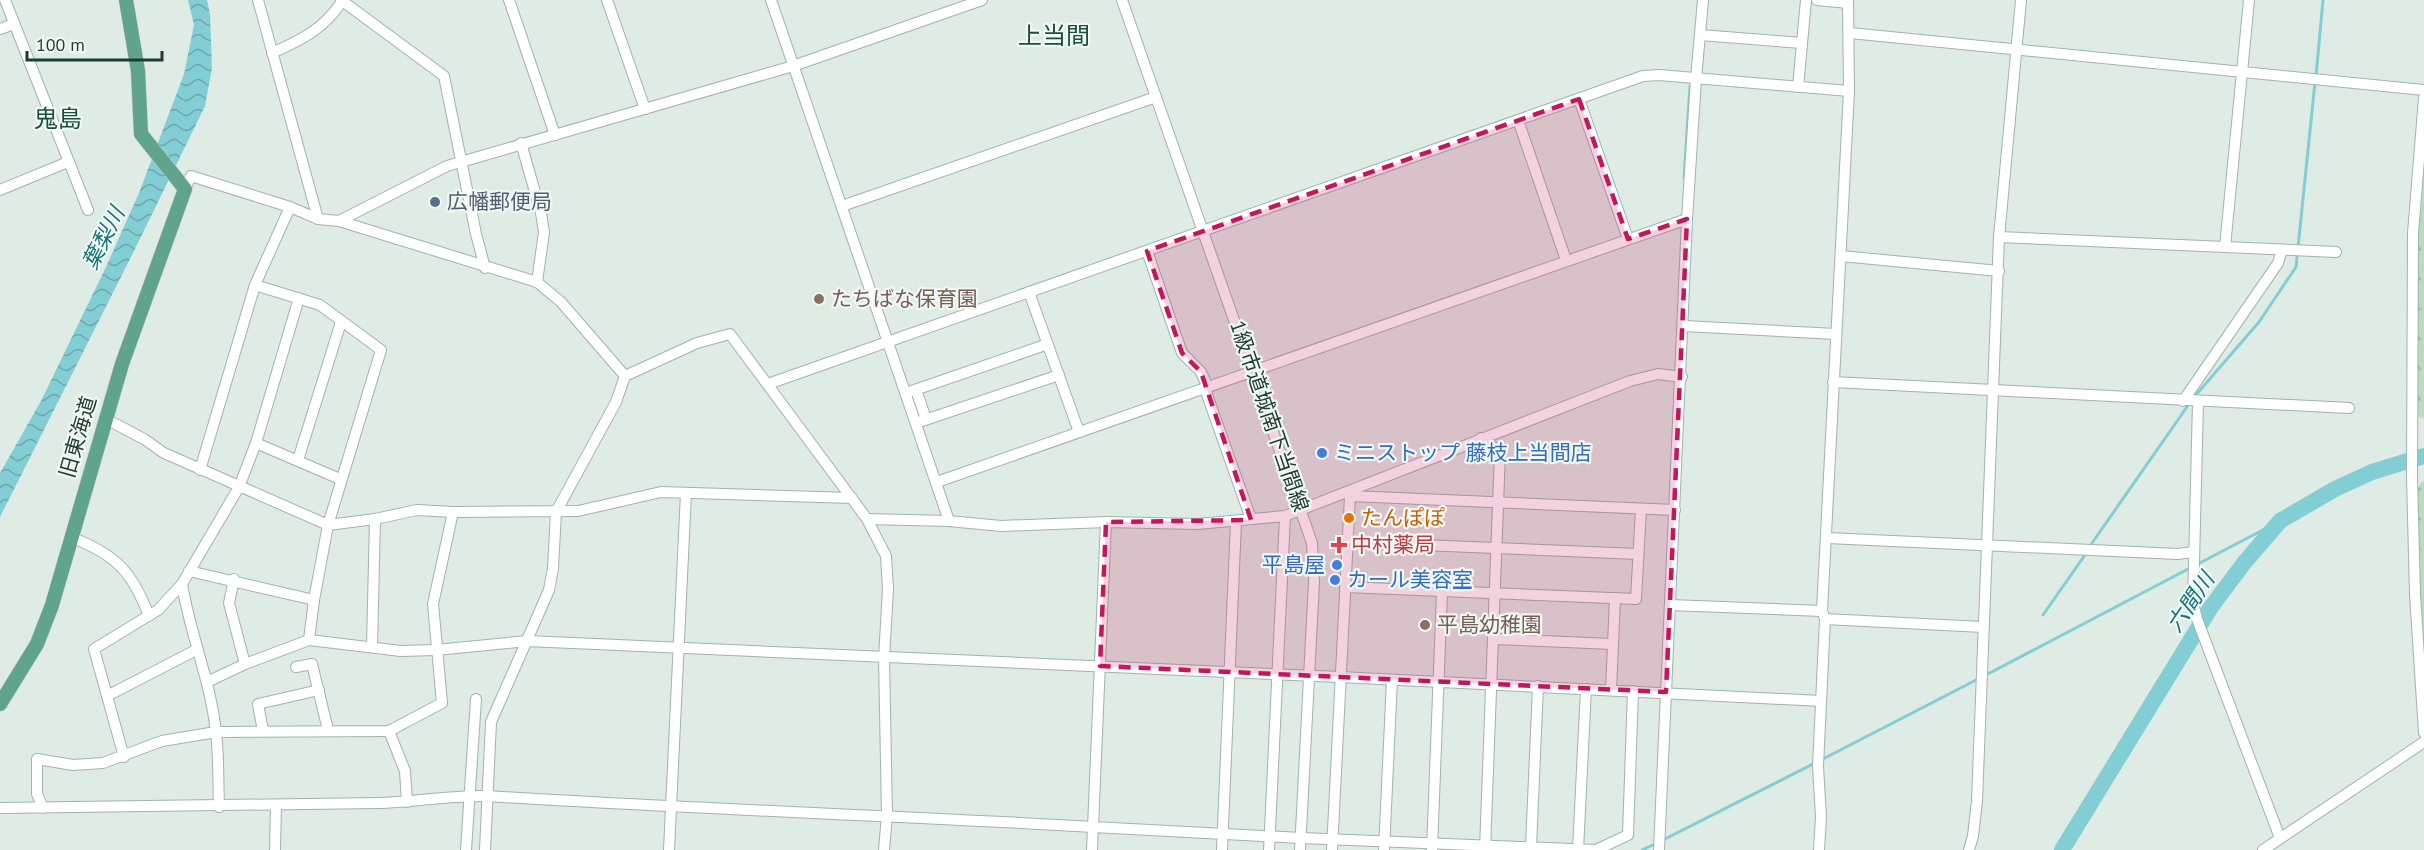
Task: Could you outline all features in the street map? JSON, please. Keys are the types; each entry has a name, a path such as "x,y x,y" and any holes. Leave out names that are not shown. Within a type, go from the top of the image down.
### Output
{"main road":[{"path":"126,0 138,70 141,134 181,184"},
{"name":"旧東海道","path":"0,704 41,634 52,605 122,364 181,184"}],"street":[{"path":"5,0 88,210"},
{"path":"258,0 318,219"},
{"path":"272,53 321,27 332,16 342,0 444,76 485,268"},
{"path":"509,0 555,135"},
{"path":"607,0 645,109"},
{"path":"771,0 888,342 911,392 921,421 949,520"},
{"path":"339,221 447,166 793,66 982,0"},
{"name":"1級市道城南下当間線","path":"1122,0 1312,543 1314,559 1300,850"},
{"path":"1659,850 1682,377 1691,78 1700,35 1703,0"},
{"path":"1798,87 1806,0"},
{"path":"1817,0 1848,1 1850,33 1823,615 1818,766 1821,826 1819,850"},
{"path":"1969,850 1977,801 1999,237 2021,0"},
{"path":"2225,247 2249,0"},
{"path":"0,29 14,24"},
{"path":"1850,33 2424,90"},
{"path":"1700,35 1802,43"},
{"path":"768,384 1643,76 1659,75 1848,92"},
{"path":"842,206 1156,97"},
{"path":"2424,98 2414,233 2418,309 2412,444 2415,594 2424,733"},
{"path":"1579,99 1628,239"},
{"path":"1518,120 1566,260"},
{"path":"521,143 542,213 544,232 537,282"},
{"path":"0,190 68,162"},
{"path":"181,184 191,176 290,207 318,219 339,221 485,268 537,282 561,302 625,376"},
{"path":"200,470 255,285 290,207"},
{"path":"937,482 1688,219"},
{"path":"1999,237 2336,252"},
{"path":"2183,401 2278,263 2282,250"},
{"path":"1147,251 1182,353 1201,372 1251,519"},
{"path":"1841,256 1999,271"},
{"path":"255,285 320,305 381,350 340,479 328,525 309,640"},
{"path":"1029,292 1079,432"},
{"path":"124,757 94,649 149,616 182,584 239,487 256,443 299,298"},
{"path":"298,460 341,322"},
{"path":"1684,326 1836,334"},
{"path":"485,850 491,722 549,590 553,568 556,512 616,402 625,376 697,343 730,334 852,498 881,543 888,570 884,658 886,815 884,850"},
{"path":"911,392 1048,344"},
{"path":"867,519 949,520 1001,526 1106,522 1197,524 1285,516 1349,494 1481,438 1630,381 1658,374 1682,377"},
{"path":"921,421 1059,375"},
{"path":"1833,382 2349,408"},
{"path":"2198,402 2193,603 2197,619 2280,838"},
{"path":"106,419 144,439 164,453 328,525 375,519 417,510 578,511 661,492 852,498"},
{"path":"1481,438 1500,452 1485,848"},
{"path":"256,443 340,479"},
{"path":"669,850 686,493"},
{"path":"1349,494 1675,510"},
{"path":"1333,845 1349,494"},
{"path":"1345,587 1636,599 1641,509"},
{"path":"43,808 37,794 37,759 73,765 103,763 162,741 216,732 389,731 442,702 433,604 453,512"},
{"path":"1269,850 1285,516"},
{"path":"372,646 375,519"},
{"path":"1222,850 1236,521"},
{"path":"1092,850 1106,522"},
{"path":"71,537 112,557 139,589 149,616"},
{"path":"1827,538 2193,554"},
{"path":"1347,542 1638,554"},
{"path":"189,571 234,579 314,600"},
{"path":"234,579 229,603 245,664"},
{"path":"182,584 196,650 207,682 216,732 219,807"},
{"path":"1432,847 1442,592"},
{"path":"1611,690 1615,598"},
{"path":"1670,605 1983,627"},
{"path":"1494,639 1613,644"},
{"path":"207,682 245,664 309,640 401,651 527,641 1633,690 1821,701"},
{"path":"107,696 196,650"},
{"path":"296,667 312,664 328,730"},
{"path":"1384,846 1392,680"},
{"path":"1531,847 1538,686"},
{"path":"1578,850 1586,688"},
{"path":"262,731 258,704 319,690"},
{"path":"0,808 219,807 407,802 469,795 671,808 886,815 1301,838 1333,845 1596,850 1628,835 1633,690"},
{"path":"466,850 476,699"},
{"path":"389,731 405,771 407,802"},
{"path":"2263,850 2424,742"},
{"path":"275,850 276,805"}],"highlighted area":[{"path":"1579,99 1628,239 1687,219 1666,692 1100,666 1106,522 1251,520 1201,372 1182,353 1147,251"}],"green space":[{"path":"2424,139 2424,418 2416,417 2417,221"},
{"path":"2424,481 2424,674 2417,577 2417,490"}],"water":[{"path":"188,0 207,0 210,14 212,68 205,106 0,517 0,473 41,401 106,267 139,193 184,74 194,25"}],"waterway":[{"path":"2316,76 2323,0"},
{"path":"2195,396 2259,322 2296,267 2315,82"},
{"path":"1684,178 1690,86"},
{"path":"2090,546 2189,404"},
{"name":"六間川","path":"2062,850 2211,607 2280,521 2335,489 2372,472 2424,456"},
{"path":"2196,565 2280,521"},
{"path":"2043,615 2087,552"},
{"path":"1984,676 2190,568"},
{"path":"1821,760 1978,679"},
{"path":"1663,840 1815,763"},
{"path":"1642,850 1657,843"}],"place":[{"name":"広幡郵便局","path":"435,202"},
{"name":"たちばな保育園","path":"819,299"},
{"name":"ミニストップ 藤枝上当間店","path":"1322,453"},
{"name":"たんぽぽ","path":"1349,518"},
{"name":"中村薬局","path":"1339,545"},
{"name":"平島屋","path":"1337,565"},
{"name":"カール美容室","path":"1335,580"},
{"name":"平島幼稚園","path":"1425,625"}],"district":[{"name":"上当間","path":"1054,36"},
{"name":"鬼島","path":"58,119"}],"water label":[{"name":"葉梨川","path":"103,238"}]}
